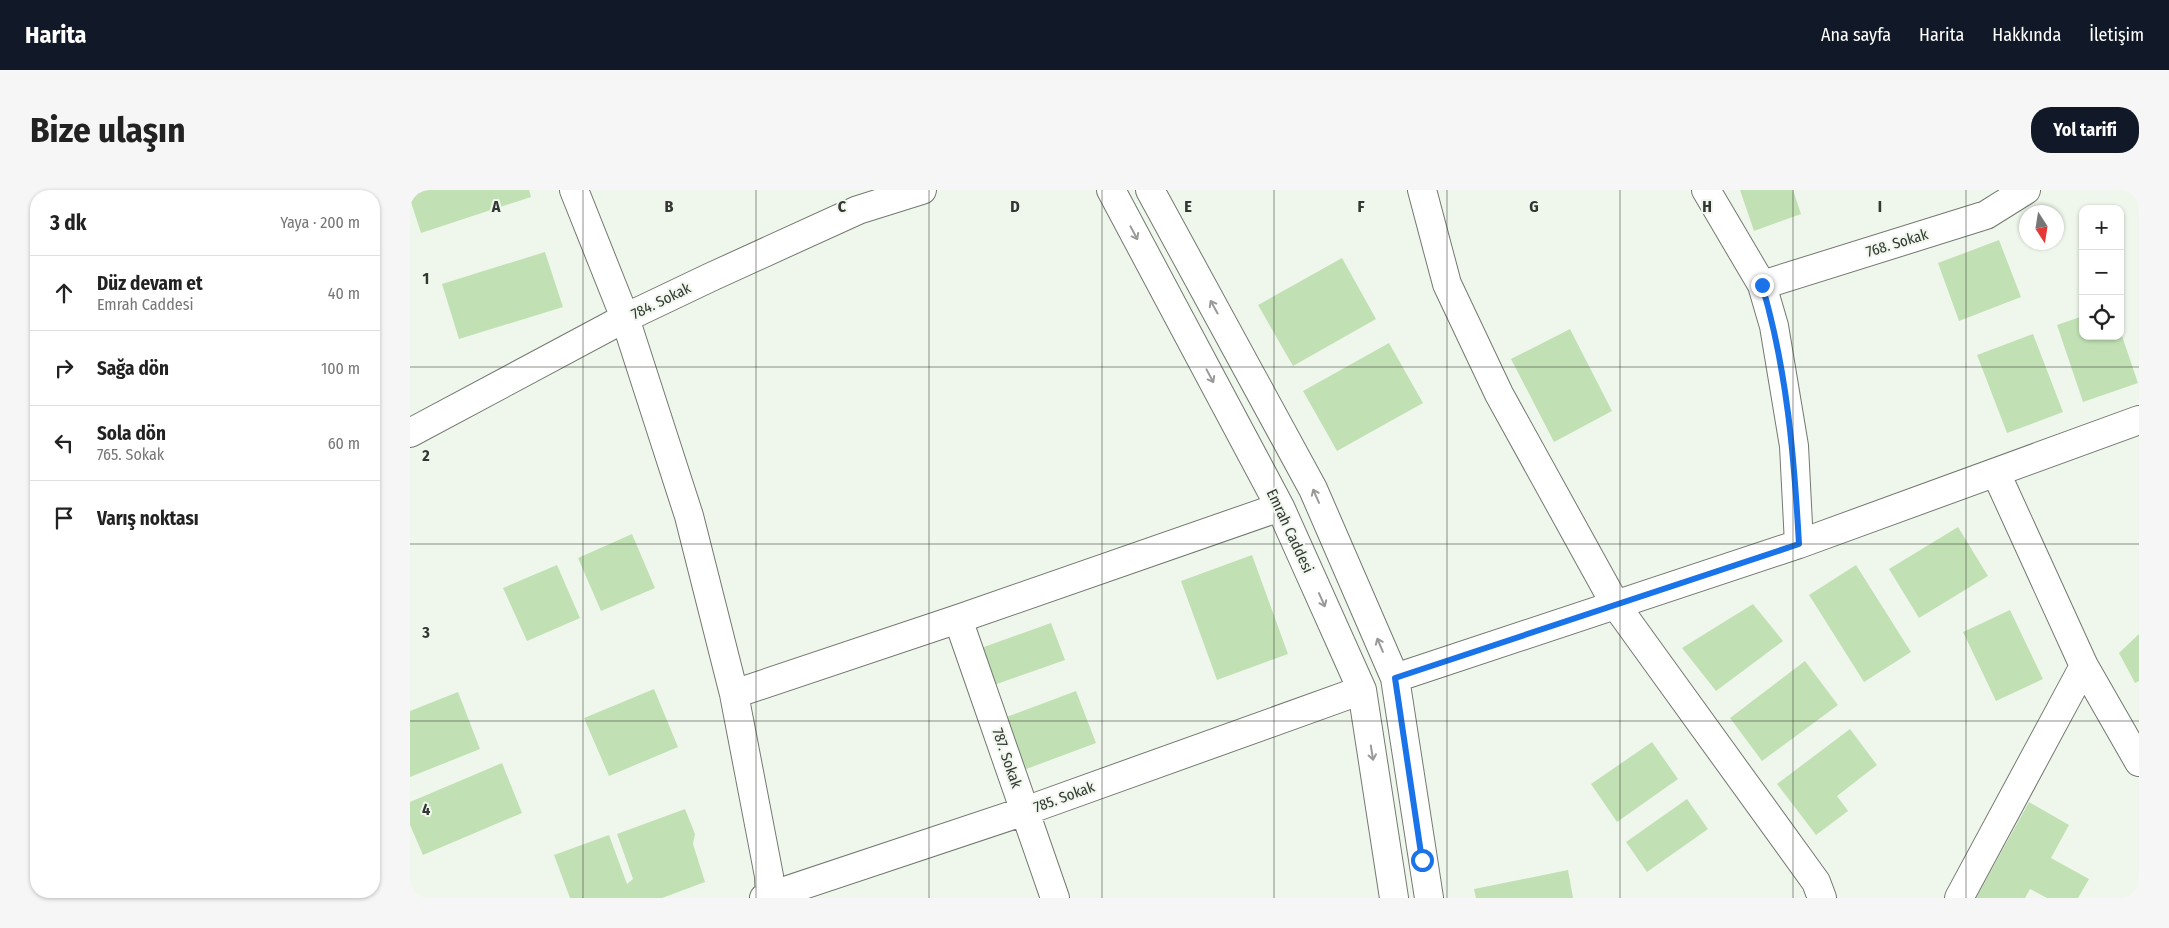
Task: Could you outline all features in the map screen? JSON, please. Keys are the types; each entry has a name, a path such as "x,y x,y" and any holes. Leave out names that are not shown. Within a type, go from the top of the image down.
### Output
{"street":[{"path":"574,190 625,318 689,516 734,694 769,876 768,897"},
{"name":"784. Sokak","path":"410,433 625,318 858,210 922,190"},
{"name":"Emrah Caddesi","path":"1111,190 1280,507 1362,690 1394,898"},
{"path":"1150,190 1313,489 1395,678 1429,898"},
{"path":"1422,190 1447,284 1499,394 1615,604 1816,882 1822,898"},
{"path":"1706,190 1762,285 1774,326 1794,446 1799,544"},
{"name":"768. Sokak","path":"1762,285 1986,215 2026,190"},
{"path":"1395,678 1799,544 2139,420"},
{"path":"1996,473 2084,666 2139,762"},
{"path":"734,694 958,619 1280,507"},
{"name":"787. Sokak","path":"958,619 1055,898"},
{"path":"1960,898 2084,666"},
{"name":"785. Sokak","path":"768,897 1025,811 1362,690"}],"building":[{"path":"410,190 529,190 531,197 421,233 410,199"},
{"path":"1740,190 1793,190 1801,214 1754,231"},
{"path":"1999,240 2021,297 1959,321 1938,263"},
{"path":"545,252 563,307 459,339 442,284"},
{"path":"1342,258 1376,319 1293,366 1258,305"},
{"path":"2079,317 2079,340 2123,340 2138,383 2083,402 2057,325"},
{"path":"1570,329 1612,411 1554,442 1511,359"},
{"path":"2033,334 2063,412 2007,433 1977,355"},
{"path":"1389,343 1423,403 1337,451 1303,391"},
{"path":"1958,527 1988,576 1919,618 1889,569"},
{"path":"632,534 655,588 601,611 578,558"},
{"path":"1252,555 1288,654 1217,680 1181,581"},
{"path":"557,565 580,618 527,641 503,588"},
{"path":"1856,565 1911,652 1864,682 1809,595"},
{"path":"1753,604 1783,641 1716,691 1682,648"},
{"path":"2010,610 2043,679 1996,701 1963,632"},
{"path":"1051,623 1065,660 994,685 981,648"},
{"path":"2139,634 2139,681 2135,683 2119,653"},
{"path":"1805,661 1838,705 1762,761 1730,718"},
{"path":"654,689 678,747 609,776 584,718"},
{"path":"1076,691 1096,743 1021,771 1001,719"},
{"path":"458,692 480,749 410,777 410,711"},
{"path":"1850,729 1877,765 1837,796 1848,811 1816,835 1777,784"},
{"path":"1652,742 1678,779 1617,822 1591,784"},
{"path":"502,763 522,813 423,855 410,825 410,802"},
{"path":"1687,799 1708,829 1647,872 1626,842"},
{"path":"2029,802 2069,825 2051,858 2089,879 2078,898 2047,898 2030,889 2025,898 1976,898"},
{"path":"685,809 695,834 693,844 705,882 662,898 570,898 554,855 609,835 627,884 633,879 617,834"},
{"path":"1568,870 1573,898 1476,898 1474,889"}],"route":[{"path":"1422,860 1395,678 1799,544 1794,446 1774,326 1762,285"}]}
